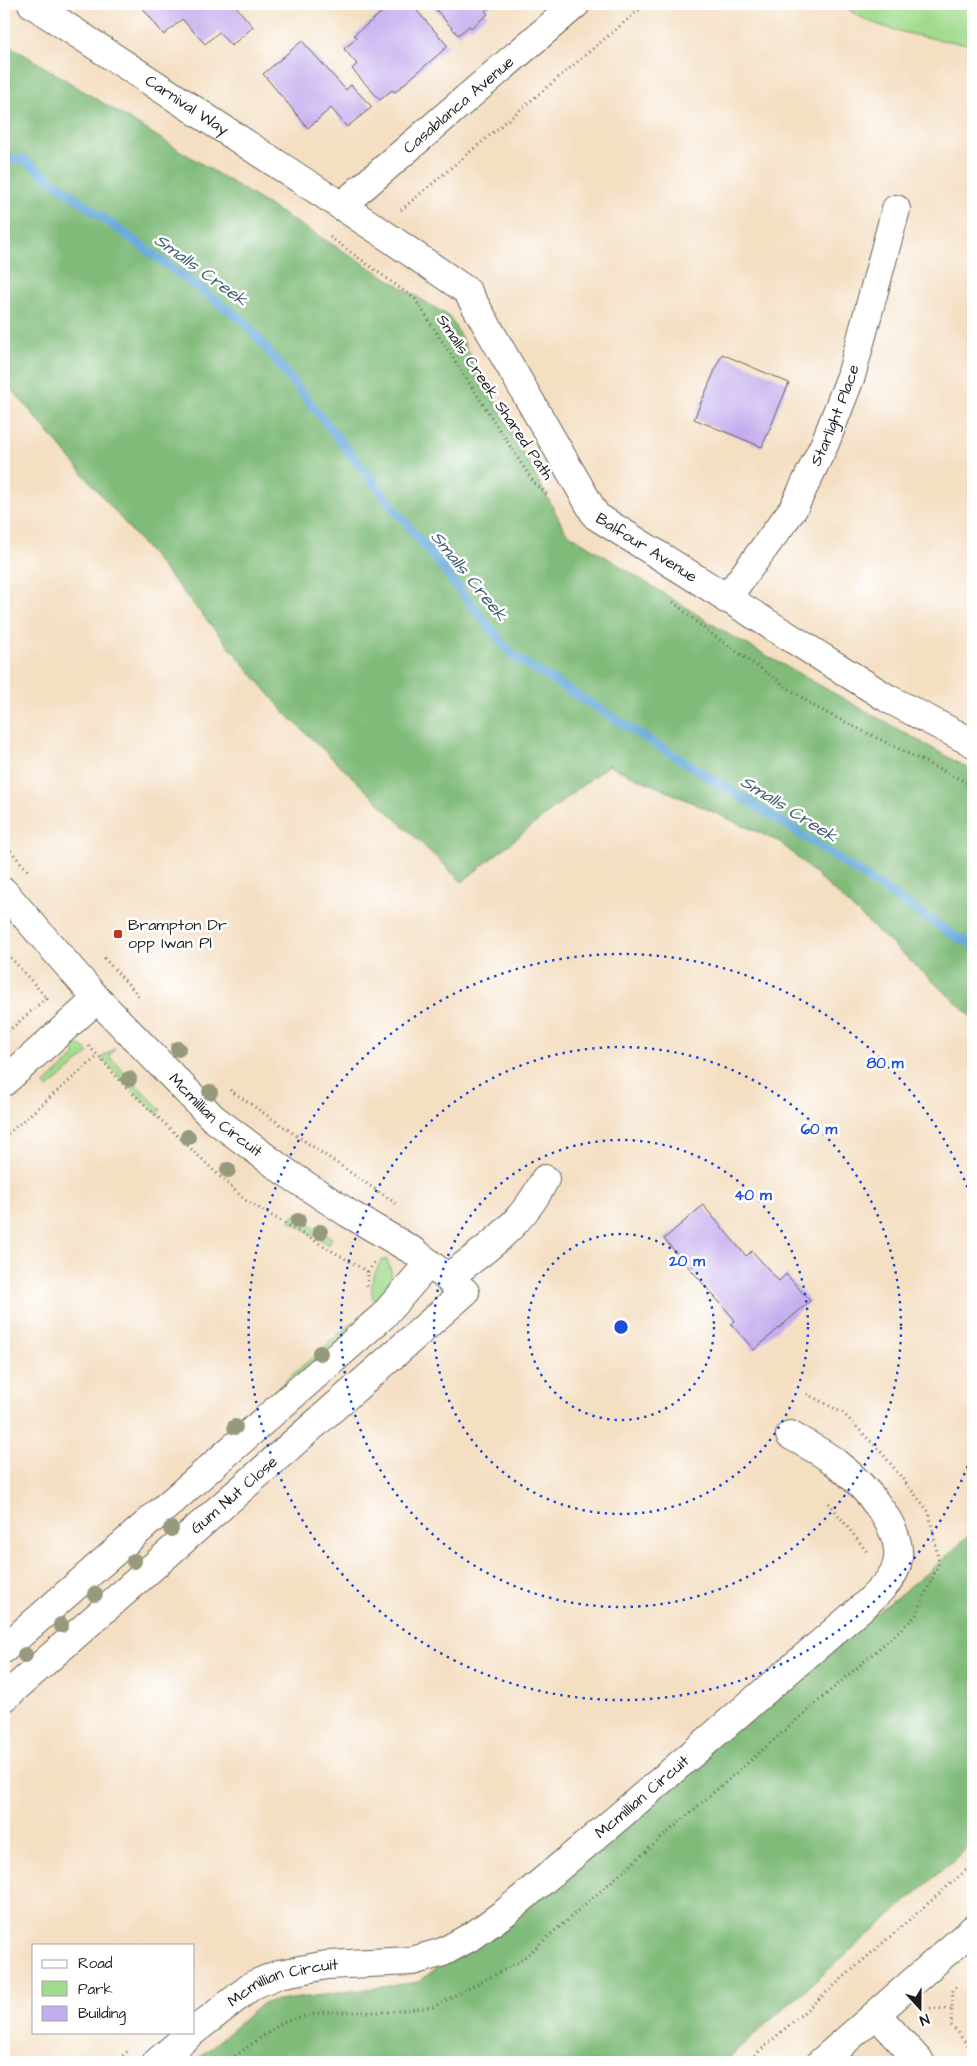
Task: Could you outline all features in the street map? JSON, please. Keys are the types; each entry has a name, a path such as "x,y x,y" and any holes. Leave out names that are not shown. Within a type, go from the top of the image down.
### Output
{"street":[{"name":"Casablanca Avenue","path":"340,206 576,4"},
{"name":"Carnival Way","path":"50,8 340,206"},
{"name":"Balfour Avenue","path":"340,206 467,291 596,516 887,698 973,744"},
{"name":"Starlight Place","path":"726,599 794,509 824,443 851,376 896,209"},
{"name":"Mcmillian Circuit","path":"4,892 96,1000 219,1123 284,1171 448,1277"},
{"path":"4,1082 96,1000"},
{"name":"Gum Nut Close","path":"4,1649 383,1316 448,1277 504,1236 537,1196 545,1179"},
{"name":"Gum Nut Close","path":"4,1698 448,1277"},
{"name":"Mcmillian Circuit","path":"195,2029 253,1984 280,1974 327,1965 412,1961 443,1952 474,1935 514,1905 866,1604 887,1581 897,1565 898,1545 890,1524 864,1488 836,1462 790,1436"},
{"path":"821,2062 973,1929"},
{"path":"876,2014 920,2062"},
{"name":"Mcmillian Circuit","path":"157,2062 190,2034"}],"path":[{"path":"352,253 646,4"},
{"name":"Smalls Creek Shared Path","path":"328,236 415,299 534,483 548,495"},
{"path":"668,598 706,630 815,707 973,786"},
{"path":"4,843 29,872"},
{"path":"97,950 144,1001"},
{"path":"4,1034 46,998"},
{"path":"4,1137 98,1056"},
{"path":"226,1087 407,1211 368,1272"},
{"path":"829,1503 869,1555"},
{"path":"747,2062 973,1864"},
{"path":"960,1984 953,1990 951,2025 973,2051"}],"green space":[{"path":"843,4 973,4 973,45 923,37 885,27 854,13"},
{"path":"4,42 450,317 566,532 728,634 973,771 973,1018 780,842 608,765 462,882 286,714 4,380"},
{"path":"76,1044 82,1046 89,1053 47,1089 45,1084 76,1055 71,1046"},
{"path":"115,1048 109,1056 161,1110 157,1114 101,1058"},
{"path":"293,1215 332,1238 329,1245 290,1221"},
{"path":"386,1259 392,1277 388,1294 381,1305 375,1303 372,1286 381,1261"},
{"path":"370,1307 372,1313 269,1401 266,1398"},
{"path":"973,1532 973,1843 723,2062 194,2062 263,2003 419,1982 939,1563"}],"building":[{"path":"145,4 234,4 253,27 231,46 219,32 205,44 182,19 164,35 142,7"},
{"path":"386,4 411,4 448,46 395,92 392,90 380,100 352,69 357,64 344,49 357,38 354,35 381,13 379,10"},
{"path":"431,4 493,4 485,11 488,14 471,28 469,26 458,35"},
{"path":"302,41 346,90 351,85 372,107 347,127 331,108 308,128 263,74"},
{"path":"722,354 789,383 762,447 694,419"},
{"path":"703,1205 746,1256 752,1251 779,1281 786,1274 810,1301 754,1350 731,1324 735,1320 664,1239"}],"waterway":[{"name":"Smalls Creek","path":"4,160 23,159 245,322 512,655 793,829 958,938 973,944"}],"place":[{"name":"Brampton Dr opp Iwan Pl","path":"118,934"}]}
